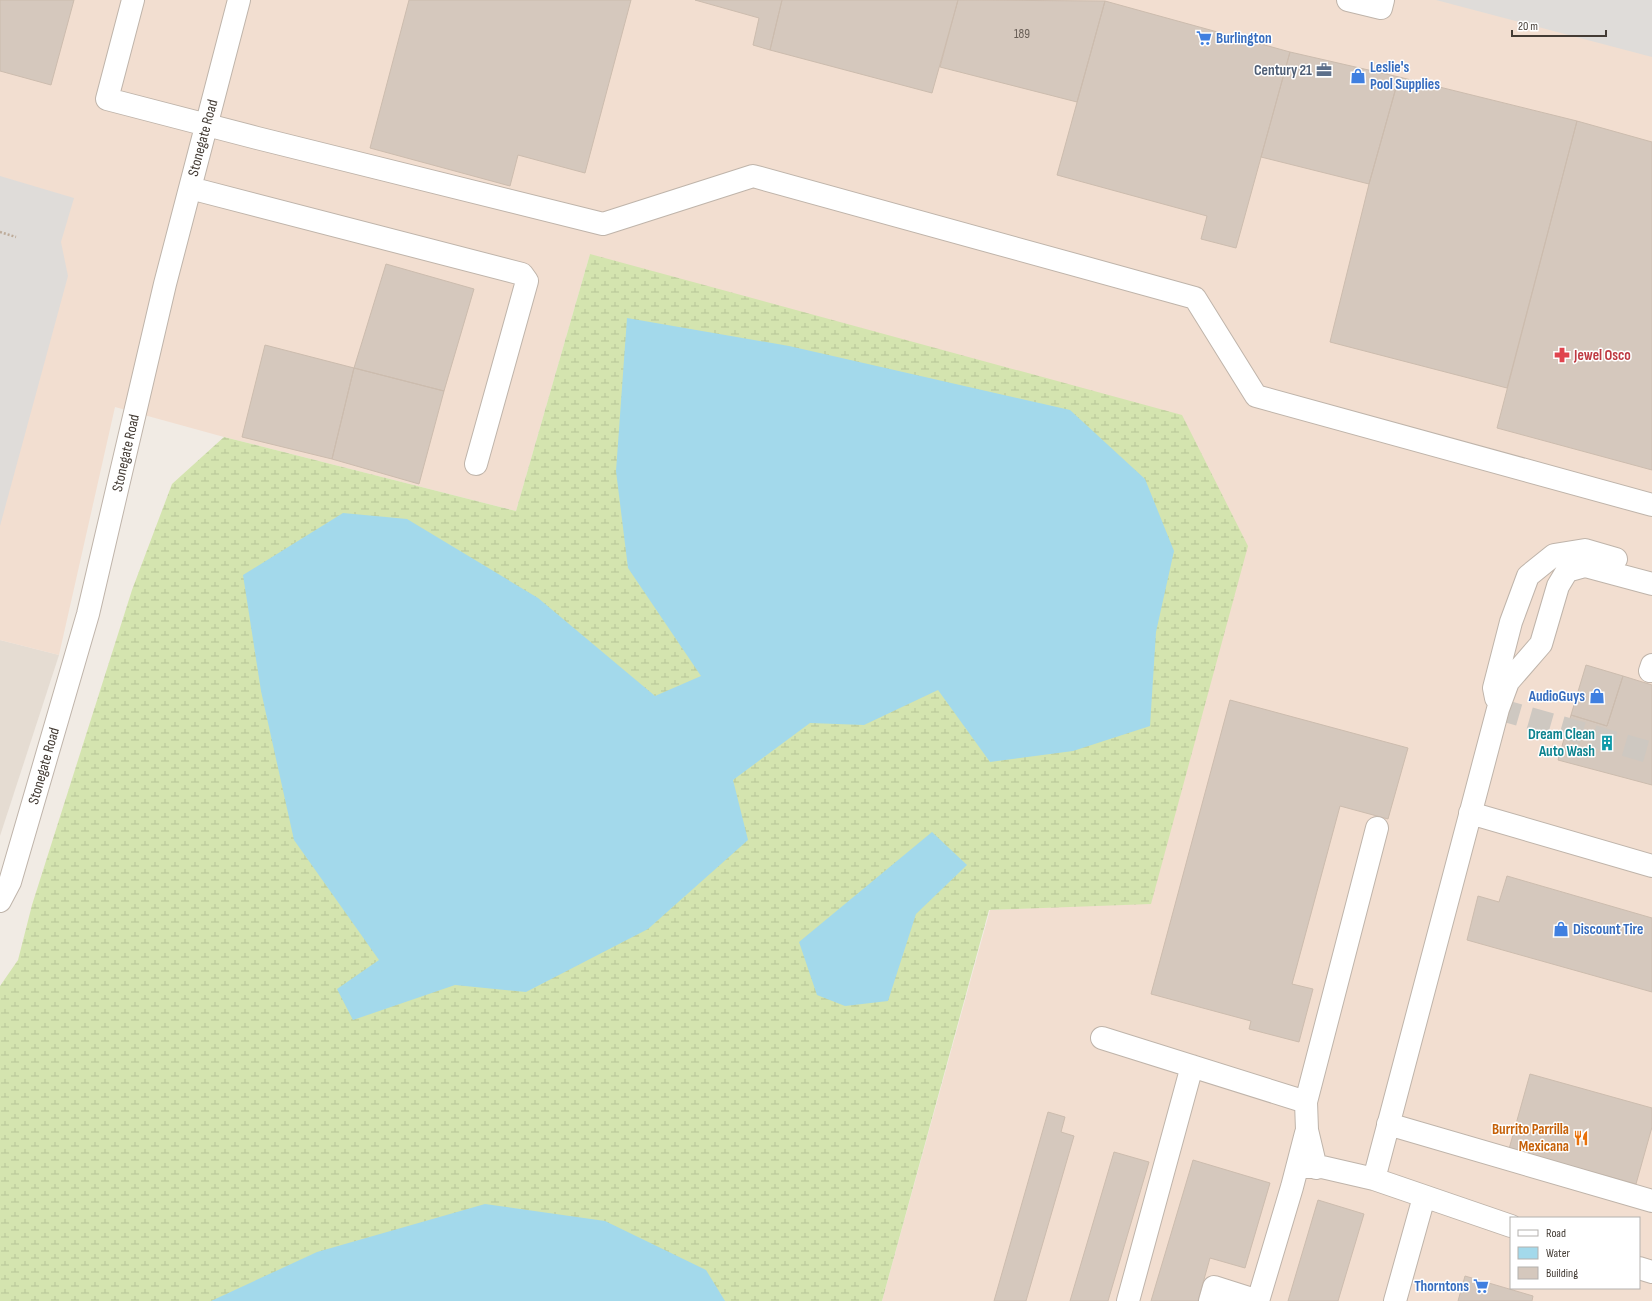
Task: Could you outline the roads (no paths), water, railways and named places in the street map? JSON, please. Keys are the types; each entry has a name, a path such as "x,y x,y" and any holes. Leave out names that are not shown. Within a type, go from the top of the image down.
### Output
{"street":[{"path":"133,0 107,99 603,224 753,176 1195,298 1256,396 1652,505"},
{"name":"Stonegate Road","path":"0,901 10,882 88,614 165,284 239,0"},
{"path":"1348,0 1382,4"},
{"path":"190,188 522,274 527,281 476,464"},
{"path":"1498,709 1494,688 1511,622 1528,576 1554,555 1584,550 1652,570"},
{"path":"1374,1179 1498,709 1508,682 1541,644 1558,586 1567,571 1585,566 1652,584"},
{"path":"1652,665 1650,671 1652,671"},
{"path":"1470,813 1652,866"},
{"path":"1210,1301 1214,1287 1258,1301 1307,1167 1306,1102 1377,828"},
{"path":"1102,1038 1306,1102"},
{"path":"1128,1301 1192,1066"},
{"path":"1388,1124 1652,1201"},
{"path":"1307,1167 1322,1167 1374,1179 1510,1226"},
{"path":"1395,1301 1424,1197"},
{"path":"1640,1268 1652,1272"}],"water":[{"path":"627,318 789,346 1070,410 1145,479 1174,551 1156,632 1150,726 1073,751 990,762 938,690 864,725 810,723 733,780 748,840 648,929 526,992 455,985 353,1020 337,989 379,960 294,840 261,691 243,575 343,513 407,519 538,598 655,696 701,676 628,568 616,471"},
{"path":"932,832 967,865 916,914 888,1001 845,1006 817,995 799,942"},
{"path":"485,1204 605,1221 706,1270 725,1301 211,1301 317,1252"}],"tunnel":[{"path":"1498,709 1652,753"}],"place":[{"name":"Burlington","path":"1204,38"},
{"name":"Century 21","path":"1324,70"},
{"name":"Leslie's Pool Supplies","path":"1358,76"},
{"name":"Jewel Osco","path":"1562,355"},
{"name":"AudioGuys","path":"1597,696"},
{"name":"Dream Clean Auto Wash","path":"1607,743"},
{"name":"Discount Tire","path":"1561,929"},
{"name":"Burrito Parrilla Mexicana","path":"1581,1138"},
{"name":"Thorntons","path":"1481,1286"}]}
